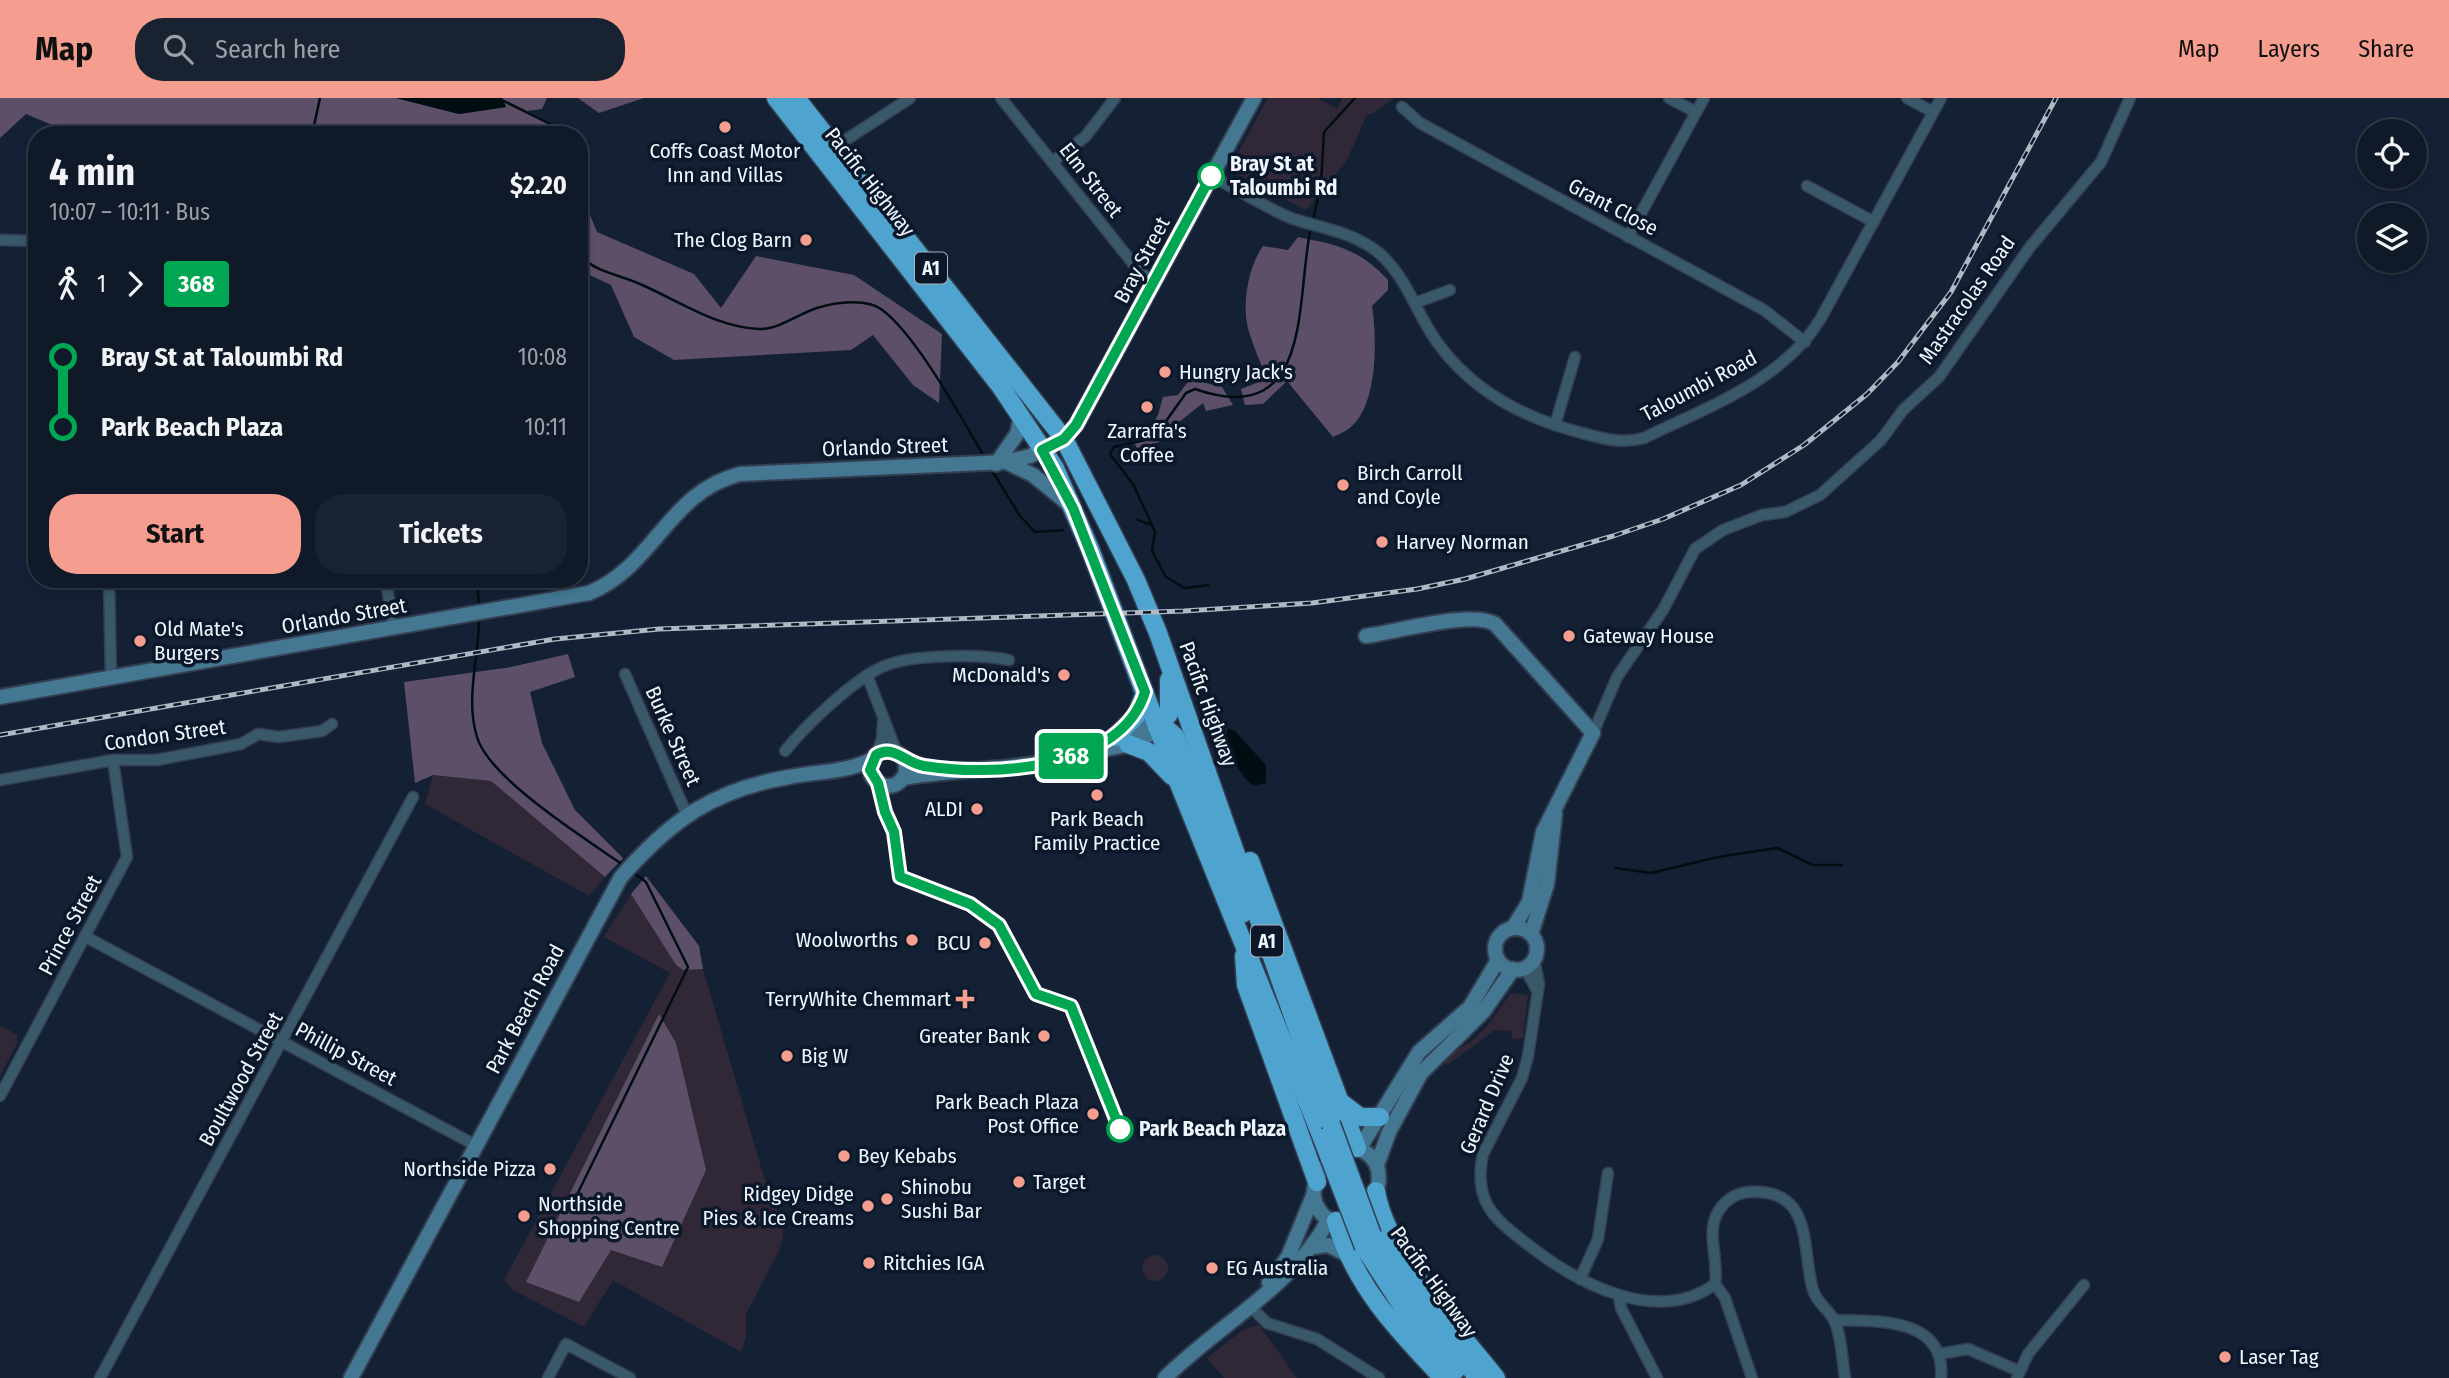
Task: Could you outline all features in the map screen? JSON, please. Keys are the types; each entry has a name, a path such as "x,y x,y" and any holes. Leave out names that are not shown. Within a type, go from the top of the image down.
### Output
{"highway":[{"name":"Pacific Highway","path":"776,98 828,152 1064,439 1136,580 1167,655 1294,1017 1361,1245 1406,1312 1462,1378"},
{"name":"Pacific Highway","path":"796,98 828,152 1021,416 1073,508 1179,784 1244,944 1326,1131"},
{"path":"1167,655 1169,714 1157,727 1168,730 1175,736 1268,976 1294,1017"},
{"path":"1145,692 1122,741 1149,752 1179,784"},
{"path":"1205,759 1260,883 1358,1149"},
{"path":"1244,944 1246,985 1316,1185"},
{"path":"1338,1099 1360,1117 1380,1117"},
{"path":"1376,1191 1379,1207 1397,1246 1439,1307 1496,1378"},
{"path":"1332,1220 1361,1245 1370,1296 1443,1378"},
{"name":"Pacific Highway","path":"1361,1245 1389,1266 1478,1378"}],"street":[{"path":"828,152 910,98"},
{"name":"Elm Street","path":"1001,98 1139,271 1154,282"},
{"path":"1052,162 1085,136 1115,98"},
{"name":"Bray Street","path":"1064,439 1076,425 1254,98"},
{"path":"1669,98 1696,113"},
{"path":"1628,237 1704,98"},
{"path":"1907,98 1933,112"},
{"name":"Taloumbi Road","path":"1211,176 1291,218 1345,233 1378,253 1392,266 1436,341 1480,387 1526,415 1613,441 1644,438 1759,380 1805,342 1941,98"},
{"name":"Mastracolas Road","path":"1513,928 1529,902 1544,832 1594,733 1617,677 1663,610 1695,549 1723,530 1762,515 1785,512 1820,495 1881,440 1903,410 1939,377 2030,247 2101,162 2130,98"},
{"name":"Grant Close","path":"1402,107 1420,123 1764,310 1805,342"},
{"path":"1807,186 1874,222"},
{"path":"0,240 28,241"},
{"path":"1415,303 1450,290"},
{"path":"1555,425 1575,357"},
{"path":"1021,416 1017,434 1001,463 1032,475 1073,508"},
{"name":"Orlando Street","path":"0,697 589,593 618,579 689,499 730,476 775,471 978,466 1001,463 1042,450 1064,439"},
{"path":"108,588 111,677"},
{"path":"387,588 393,629"},
{"path":"561,588 563,598"},
{"path":"1366,636 1465,618 1484,618 1494,624 1594,733"},
{"path":"785,751 799,733 867,676 884,666 919,660 991,656 1009,660"},
{"name":"Burke Street","path":"625,674 687,814"},
{"path":"867,676 901,757 903,778"},
{"path":"883,715 882,739 870,770 874,780 889,786 903,778 952,770 1030,765 1122,741 1149,737 1157,727"},
{"name":"Condon Street","path":"0,780 113,760 158,760 241,744 258,734 279,737 322,731 332,724"},
{"path":"875,757 886,751 952,770"},
{"name":"Park Beach Road","path":"351,1378 621,877 662,832 687,814 760,782 834,773 875,757"},
{"name":"Prince Street","path":"0,1096 127,857 113,760"},
{"name":"Park Beach Road","path":"834,773 874,780"},
{"name":"Boultwood Street","path":"100,1378 413,797"},
{"name":"Mastracolas Road","path":"1531,934 1547,884 1555,810"},
{"path":"1316,1185 1318,1208 1332,1220 1352,1221 1361,1217 1376,1191 1377,1165 1394,1121 1421,1073 1483,1012 1524,965 1536,946 1531,934 1513,928 1503,932 1496,942 1498,960 1469,1007 1419,1052 1358,1149"},
{"name":"Phillip Street","path":"86,937 477,1146"},
{"path":"1498,960 1524,965"},
{"name":"Gerard Drive","path":"1524,965 1538,974 1530,1047 1522,1078 1488,1143 1480,1166 1483,1193 1488,1205 1503,1224 1580,1279"},
{"path":"1249,1305 1288,1256 1304,1225 1316,1185 1325,1166 1339,1152 1358,1149 1367,1152 1377,1165"},
{"path":"1608,1173 1598,1238 1580,1279 1619,1297 1675,1300 1697,1296 1714,1284"},
{"path":"1752,1378 1725,1298 1714,1284 1717,1262 1713,1233 1720,1209 1740,1194 1768,1194 1786,1200 1803,1224 1814,1290 1817,1300 1834,1320 1845,1378"},
{"path":"1165,1378 1290,1273 1332,1220"},
{"path":"1313,1247 1361,1245"},
{"path":"1939,1354 1968,1349 2018,1374 2028,1354 2084,1284"},
{"path":"1619,1297 1621,1308 1657,1378"},
{"path":"1249,1305 1267,1323 1317,1339 1378,1378"},
{"path":"1834,1320 1910,1326 1934,1342 1939,1354 1941,1378"},
{"path":"548,1378 566,1343 630,1378"}],"shaded area":[{"path":"0,98 396,98 459,114 506,107 503,98 547,98 542,109 527,111 554,126 55,126 26,114 0,138"},
{"path":"396,98 502,98 506,107 459,114"},
{"path":"578,98 644,98 599,113"},
{"path":"1268,98 1317,98 1337,108 1342,98 1394,98 1372,114 1367,114 1347,160 1306,210 1235,173 1232,164"},
{"path":"588,210 597,232 694,274 721,308 756,256 854,275 942,334 939,403 913,385 873,335 851,350 674,360 634,337 611,285 588,274"},
{"path":"1298,237 1347,250 1367,261 1388,280 1388,290 1372,306 1375,352 1367,402 1352,426 1333,437 1287,381 1263,404 1245,405 1241,389 1267,379 1247,322 1247,287 1253,265 1263,246 1288,250"},
{"path":"1190,379 1222,387 1233,405 1206,411 1203,403 1179,422 1181,436 1137,448 1131,436 1148,431 1158,415 1163,397 1178,395"},
{"path":"568,654 575,677 530,692 542,743 575,810 623,858 605,877 491,781 433,775 415,783 404,682 511,667"},
{"path":"1228,728 1235,731 1266,765 1266,783 1255,786 1239,769 1230,751"},
{"path":"433,775 491,781 605,877 589,896 425,804"},
{"path":"646,876 699,946 703,969 683,970 676,965 631,894"},
{"path":"631,894 676,965 683,970 703,969 763,1174 783,1225 779,1251 746,1314 746,1337 741,1352 613,1280 584,1327 513,1290 504,1280 670,973 604,937"},
{"path":"1511,993 1528,995 1523,1038 1512,1039 1512,1031 1495,1030 1447,1065 1441,1060 1477,1037"},
{"path":"659,1014 676,1043 706,1170 662,1267 611,1250 579,1302 526,1282"},
{"path":"0,1025 17,1035 17,1043 0,1076"},
{"path":"1155,1255 1164,1259 1168,1268 1164,1277 1155,1281 1146,1277 1142,1268 1146,1259"},
{"path":"1259,1325 1297,1378 1224,1378 1207,1358 1244,1329"}],"waterway":[{"path":"314,126 320,98"},
{"path":"1313,221 1321,183 1324,132 1355,98"},
{"path":"504,101 554,126"},
{"path":"1152,525 1133,484 1110,454 1114,447 1154,438 1186,393 1195,389 1234,397 1262,391 1280,375 1292,350 1299,321 1311,227"},
{"path":"588,262 698,312 743,327 772,327 809,311 836,304 856,302 874,305 895,321 909,337 985,458"},
{"path":"991,469 1020,516 1035,532 1063,530"},
{"path":"1138,520 1152,525 1155,532 1152,551 1166,577 1185,588 1208,585"},
{"path":"478,588 479,609"},
{"path":"479,619 472,708 477,737 485,754 542,808 626,867"},
{"path":"1615,868 1651,873 1718,857 1777,848 1813,865 1842,865"},
{"path":"572,1205 688,967 646,882 634,873"}],"railway":[{"path":"0,735 555,639 659,629 1184,611 1312,603 1417,589 1465,579 1613,536 1663,519 1741,485 1804,445 1867,394 1898,362 1951,292 2056,98"}],"bus line":[{"name":"368","path":"1120,1129 1071,1006 1036,994 999,925 974,910 970,904 919,883 909,883 900,877 894,832 885,812 878,783 870,770 876,755 886,751 897,753 905,761 952,770 991,769 1059,760 1091,751 1115,737 1136,716 1145,692 1073,508 1055,468 1042,450 1064,439 1076,425 1211,176"}],"place":[{"name":"Coffs Coast Motor Inn and Villas","path":"725,127"},
{"name":"Bray St at Taloumbi Rd","path":"1211,176"},
{"name":"The Clog Barn","path":"806,240"},
{"name":"Hungry Jack's","path":"1165,372"},
{"name":"Zarraffa's Coffee","path":"1147,407"},
{"name":"Birch Carroll and Coyle","path":"1343,485"},
{"name":"Harvey Norman","path":"1382,542"},
{"name":"Gateway House","path":"1569,636"},
{"name":"Old Mate's Burgers","path":"140,641"},
{"name":"McDonald's","path":"1064,675"},
{"name":"Park Beach Family Practice","path":"1097,795"},
{"name":"ALDI","path":"977,809"},
{"name":"Woolworths","path":"912,940"},
{"name":"BCU","path":"985,943"},
{"name":"TerryWhite Chemmart","path":"965,999"},
{"name":"Greater Bank","path":"1044,1036"},
{"name":"Big W","path":"787,1056"},
{"name":"Park Beach Plaza Post Office","path":"1093,1114"},
{"name":"Park Beach Plaza","path":"1120,1129"},
{"name":"Bey Kebabs","path":"844,1156"},
{"name":"Northside Pizza","path":"550,1169"},
{"name":"Target","path":"1019,1182"},
{"name":"Shinobu Sushi Bar","path":"887,1199"},
{"name":"Ridgey Didge Pies & Ice Creams","path":"868,1206"},
{"name":"Northside Shopping Centre","path":"524,1216"},
{"name":"Ritchies IGA","path":"869,1263"},
{"name":"EG Australia","path":"1212,1268"},
{"name":"Laser Tag","path":"2225,1357"}]}
